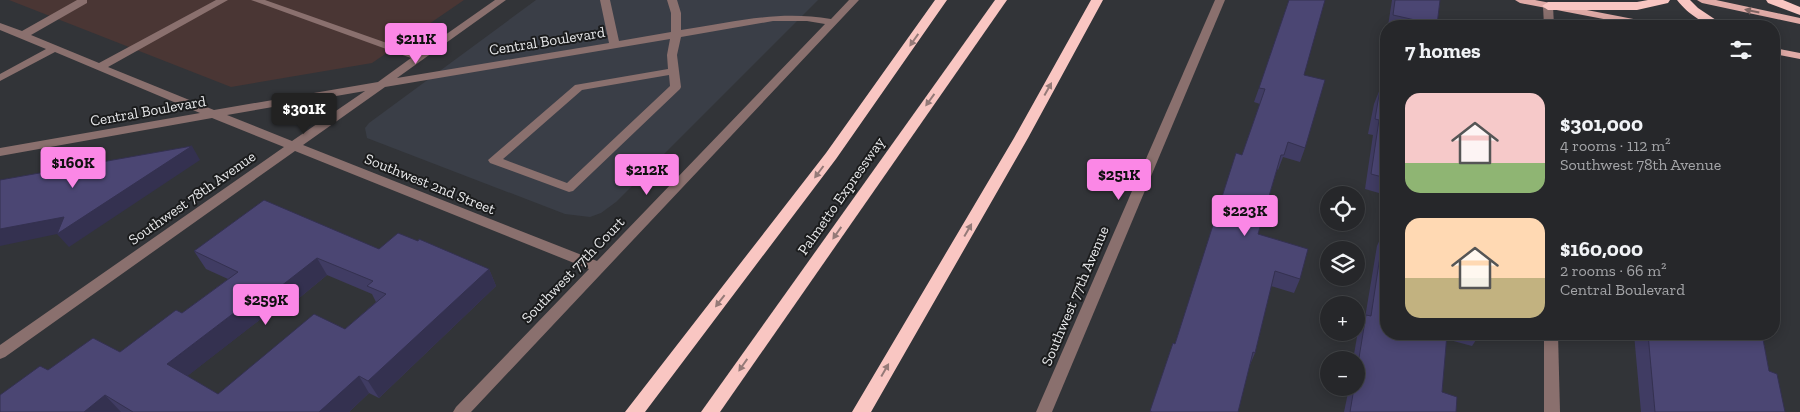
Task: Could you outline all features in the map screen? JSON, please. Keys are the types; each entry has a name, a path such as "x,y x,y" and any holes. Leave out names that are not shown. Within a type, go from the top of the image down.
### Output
{"highway":[{"path":"634,412 831,156 941,0"},
{"name":"Palmetto Expressway","path":"710,412 1001,0"},
{"path":"861,412 1021,138 1097,0"},
{"path":"1548,6 1637,6 1664,0"},
{"path":"1683,0 1694,11 1709,20"},
{"path":"1772,0 1800,11"}],"main road":[{"path":"1520,0 1622,20"},
{"path":"1702,0 1800,21"},
{"path":"1780,52 1800,56"}],"street":[{"path":"23,36 82,3 82,0"},
{"path":"100,67 222,0"},
{"path":"256,0 420,58"},
{"name":"Southwest 78th Avenue","path":"0,353 501,0"},
{"path":"605,0 615,45"},
{"path":"672,0 676,13 676,35 672,55 674,71 676,87 568,188 494,160 578,88 674,71"},
{"name":"Southwest 77th Court","path":"460,412 854,0"},
{"name":"Southwest 77th Avenue","path":"1044,412 1220,0"},
{"path":"1548,6 1549,20"},
{"name":"Central Boulevard","path":"0,152 383,84 773,18 807,18 833,22"},
{"name":"Southwest 2nd Street","path":"0,26 214,114 598,267"},
{"path":"0,78 55,48"},
{"path":"1551,340 1552,412"}],"shaded area":[{"path":"9,0 464,0 372,63 231,87"},
{"path":"536,0 818,0 616,202 601,213 590,217 565,214 367,138 365,128 369,123"}],"building":[{"path":"1289,0 1325,0 1304,75 1325,80 1305,148 1288,142 1284,155 1281,155 1258,234 1308,249 1300,279 1275,271 1238,412 1152,412 1150,411 1173,343 1175,344 1236,153 1242,155 1265,89 1259,88"},
{"path":"1395,0 1440,0 1438,20 1415,20 1393,15"},
{"path":"1380,89 1380,176 1371,174 1379,120 1375,119"},
{"path":"192,146 57,234 64,217 0,229 0,180"},
{"path":"264,200 379,249 398,233 418,241 419,239 489,269 368,381 359,376 319,412 133,412 105,395 84,412 0,412 0,395 40,366 48,370 93,338 120,352 176,310 182,313 238,272 194,251","holes":["317,258 373,281 367,286 386,294 345,329 314,314 218,394 167,364 268,287 276,290"]},
{"path":"1380,256 1380,340 1446,340 1442,392 1457,397 1456,412 1350,412 1353,396 1365,396 1365,351 1360,351 1362,341 1365,341 1366,315 1371,316"},
{"path":"1649,340 1763,340 1769,371 1777,374 1785,412 1655,412"}]}
